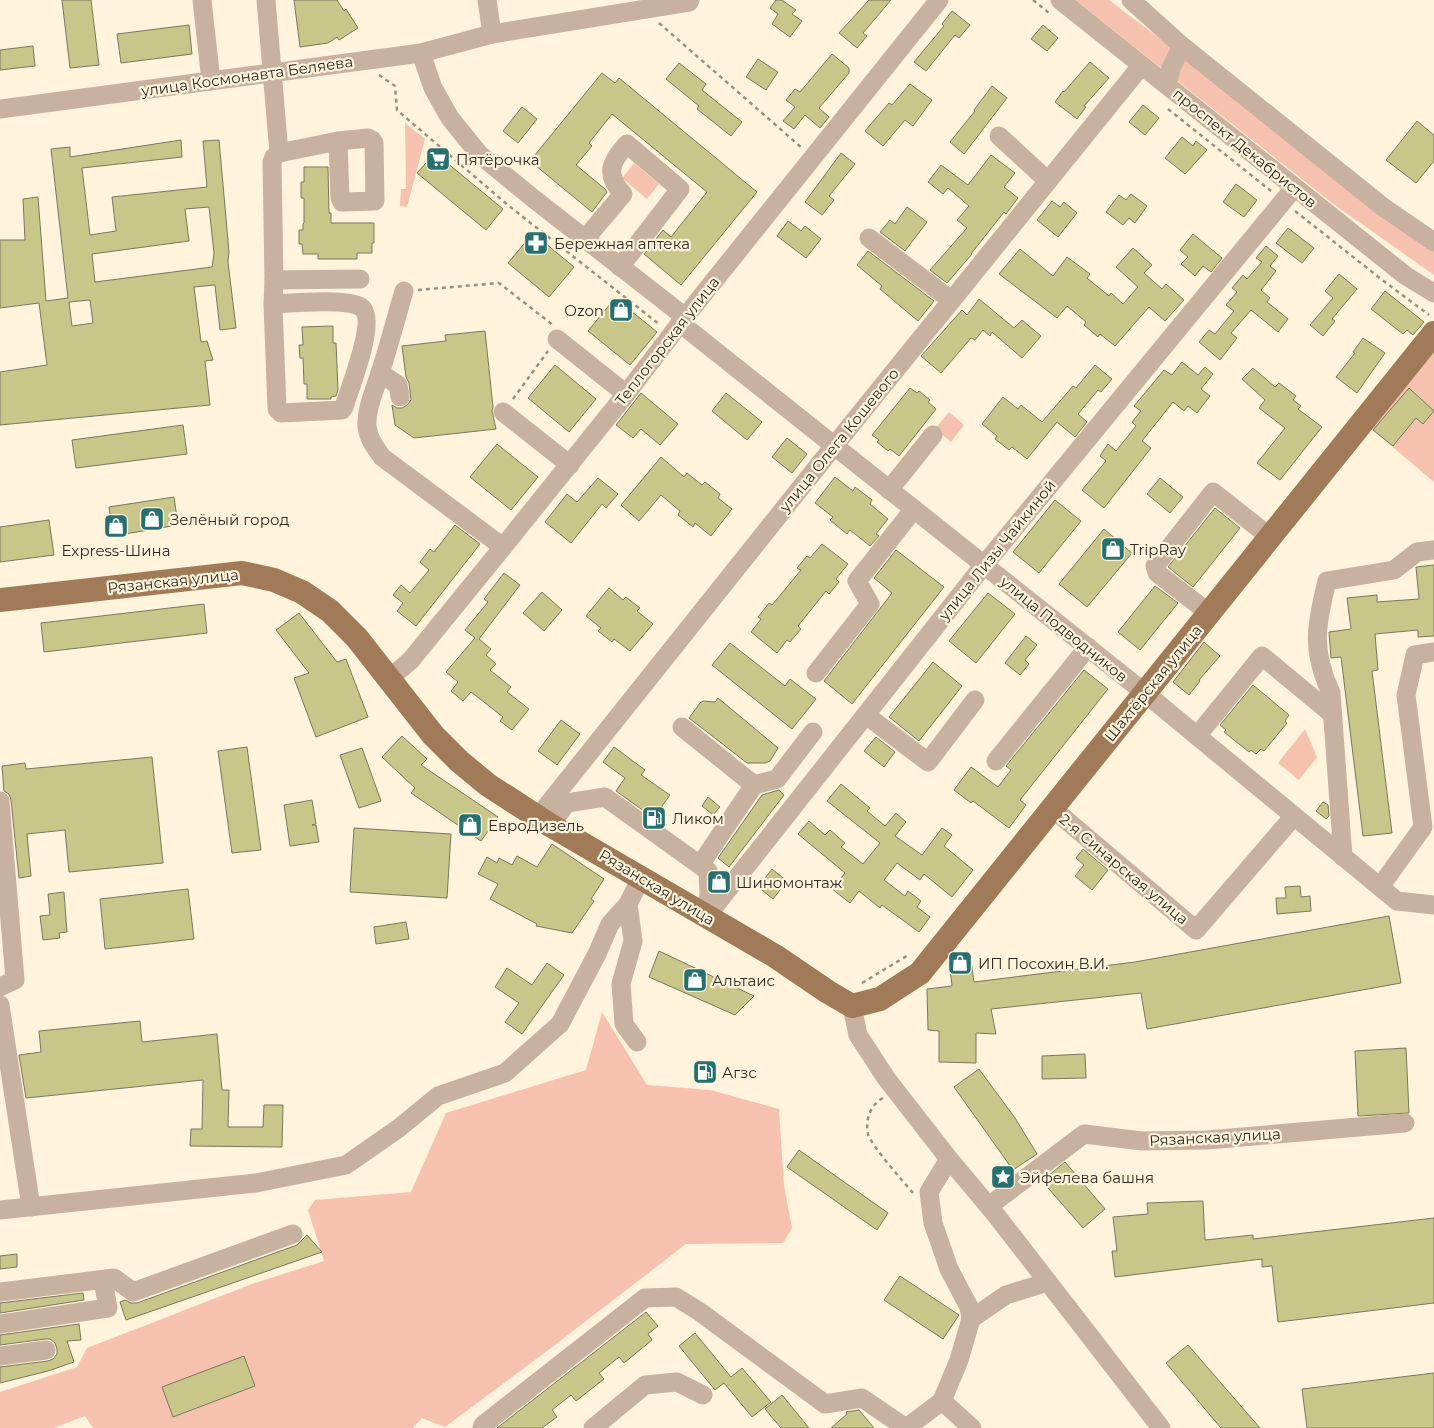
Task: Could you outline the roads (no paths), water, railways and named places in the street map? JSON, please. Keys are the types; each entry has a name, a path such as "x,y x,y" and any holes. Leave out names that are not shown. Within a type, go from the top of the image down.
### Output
{"main road":[{"name":"Шахтёрская улица","path":"852,1006 880,1000 920,973 1434,333"},
{"name":"Рязанская улица","path":"0,600 242,573 274,580 302,592 330,611 357,638 433,735 459,761 488,785 544,821 775,956 852,1006"}],"street":[{"path":"202,0 210,81"},
{"path":"266,0 279,153"},
{"path":"487,0 492,34"},
{"name":"улица Космонавта Беляева","path":"0,108 421,53 492,34 689,2 690,0"},
{"name":"Теплогорская улица","path":"390,678 411,660 570,465 679,325 939,0"},
{"path":"1131,0 1182,46 1383,207 1434,242"},
{"name":"проспект Декабристов","path":"1058,9 1167,85 1289,194 1406,276 1434,292"},
{"path":"1167,85 1171,68 1182,46"},
{"name":"улица Подводников","path":"421,53 432,88 450,118 479,154 620,267 679,325 1088,647 1397,902 1434,905"},
{"name":"улица Олега Кошевого","path":"544,821 834,446 1142,66"},
{"path":"999,136 1048,180"},
{"path":"272,304 347,302 365,311 365,340 342,410 281,413 277,409 272,304 274,280 272,162 274,157 279,153 338,141"},
{"path":"585,239 624,194 614,184 611,169 616,156 627,144 680,189 620,267"},
{"name":"улица Лизы Чайкиной","path":"706,916 984,565 1289,194"},
{"path":"869,238 951,300"},
{"path":"274,280 360,279"},
{"path":"404,291 370,402 367,426 373,446 382,457 503,547"},
{"path":"557,339 626,394"},
{"path":"380,373 398,385 400,397"},
{"path":"503,412 570,465"},
{"path":"889,490 933,435"},
{"path":"1209,613 1157,573 1155,566 1213,492 1270,537"},
{"path":"816,673 870,604 857,581 914,509"},
{"path":"1343,857 1331,693 1322,673 1316,639 1320,609 1328,581 1394,570 1416,552 1434,550"},
{"path":"996,761 1088,647"},
{"path":"1380,887 1423,827 1406,695 1415,655 1434,652"},
{"path":"1196,736 1262,656 1332,714"},
{"path":"866,715 928,762 975,700"},
{"path":"682,727 754,784"},
{"path":"700,865 754,784 777,779 813,732"},
{"path":"544,821 567,803 605,797 708,871 709,894 706,916"},
{"path":"0,801 15,980 0,987"},
{"name":"2-я Синарская улица","path":"1052,808 1196,930 1294,816"},
{"path":"0,1210 256,1183 346,1165 399,1128 438,1096 505,1073 560,1024 610,924 628,904 641,878"},
{"path":"628,904 633,941 621,984 624,1024 637,1042"},
{"path":"0,1005 31,1207"},
{"path":"852,1006 858,1034 886,1078 949,1159 989,1206 1161,1428"},
{"name":"Рязанская улица","path":"989,1206 1084,1134 1142,1141 1207,1140 1405,1123"},
{"path":"482,1428 483,1425 645,1298 676,1297 700,1312 825,1404 862,1398 906,1428 942,1401 960,1360 971,1319 969,1308 949,1269 933,1223 929,1192 949,1159"},
{"path":"0,1292 114,1278 133,1292 293,1234"},
{"path":"0,1324 108,1308 103,1280"},
{"path":"971,1319 1006,1295 1048,1282"},
{"path":"0,1356 46,1350"},
{"path":"593,1428 645,1385 677,1382 703,1395"},
{"path":"942,1401 972,1428"}],"place":[{"name":"Пятёрочка","path":"438,159"},
{"name":"Бережная аптека","path":"536,243"},
{"name":"Ozon","path":"621,310"},
{"name":"Зелёный город","path":"152,519"},
{"name":"Express-Шина","path":"116,526"},
{"name":"TripRay","path":"1113,549"},
{"name":"Ликом","path":"654,818"},
{"name":"ЕвроДизель","path":"470,825"},
{"name":"Шиномонтаж","path":"719,882"},
{"name":"ИП Посохин В.И.","path":"960,963"},
{"name":"Альтаис","path":"695,980"},
{"name":"Агзс","path":"705,1072"},
{"name":"Эйфелева башня","path":"1003,1177"}]}
